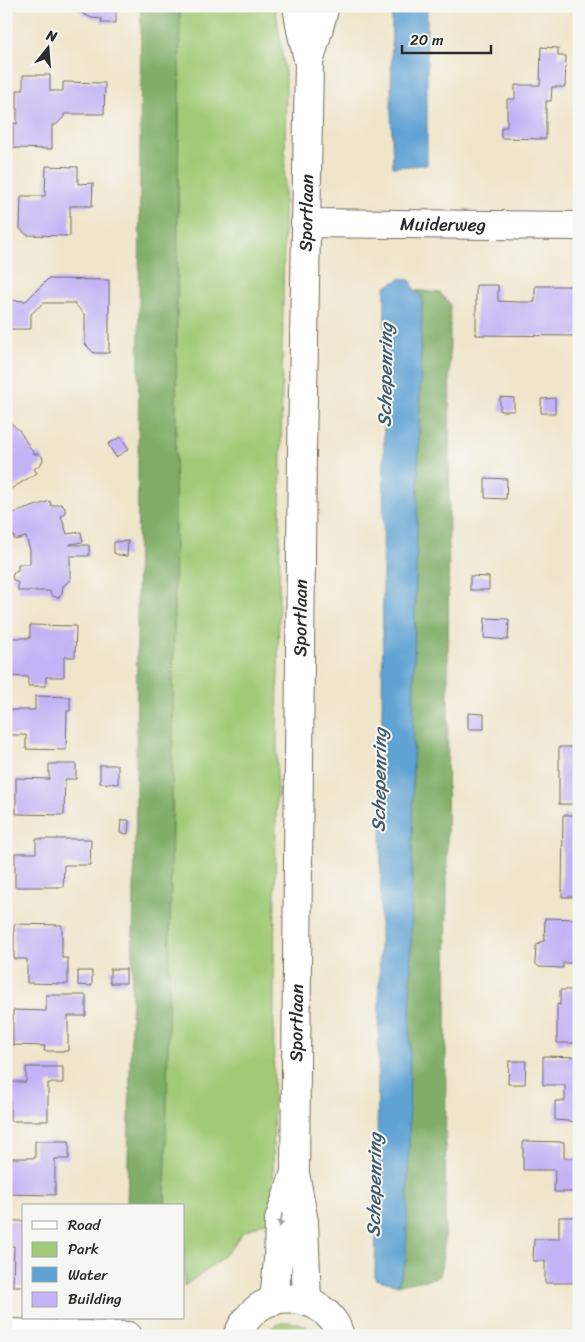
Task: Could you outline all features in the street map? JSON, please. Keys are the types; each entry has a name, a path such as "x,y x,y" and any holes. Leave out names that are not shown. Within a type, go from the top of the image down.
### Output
{"street":[{"name":"Sportlaan","path":"298,6 301,30 309,63"},
{"name":"Sportlaan","path":"307,1301 304,1222 294,1173 301,462 309,63 325,6"},
{"name":"Muiderweg","path":"306,223 579,226"},
{"name":"Sportlaan","path":"274,1300 280,1220 294,1173"},
{"path":"224,1336 237,1336 246,1320 258,1308 274,1300 291,1298 307,1301 322,1309 334,1321 340,1336"},
{"path":"6,1334 128,1336"}],"green space":[{"path":"141,6 180,6 172,816 165,1204 127,1204 136,801"},
{"path":"180,6 275,6 286,80 274,973 273,1218 242,1233 230,1250 185,1285 185,1204 165,1204 172,816"},
{"path":"414,290 440,293 450,304 445,1237 440,1276 398,1285 406,1260 414,666 422,296"},
{"path":"286,1322 303,1325 316,1336 264,1336 274,1327"}],"water":[{"path":"392,6 427,6 427,165 393,167 391,113"},
{"name":"Schepenring","path":"402,278 411,281 414,290 422,296 414,666 409,1146 406,1260 398,1285 375,1279 381,864 385,287"}],"building":[{"path":"75,6 116,6 116,23 101,23 102,19 92,18 83,14"},
{"path":"541,47 558,48 558,56 566,56 565,87 552,87 551,101 546,101 546,139 501,138 501,127 507,127 507,99 515,99 515,85 540,85"},
{"path":"23,75 50,75 50,91 63,91 63,82 105,83 104,114 64,114 64,117 56,125 52,125 52,149 13,148 13,123 17,124 17,90 23,90"},
{"path":"46,166 78,167 78,184 93,183 92,206 70,206 70,236 27,235 20,229 21,196 45,196"},
{"path":"48,279 109,280 109,353 94,353 85,344 85,315 74,303 43,303 31,314 31,329 8,329 8,300 26,301"},
{"path":"476,285 498,285 498,301 517,302 535,302 535,286 578,286 579,336 476,335"},
{"path":"500,397 514,398 514,411 500,411"},
{"path":"555,398 555,413 541,413 541,399"},
{"path":"6,419 19,430 34,454 42,456 43,460 34,469 37,473 6,492"},
{"path":"121,437 129,449 116,457 108,444"},
{"path":"485,478 507,479 506,499 485,498"},
{"path":"50,501 51,506 61,504 65,508 65,514 61,516 67,534 81,532 83,542 70,545 89,545 89,556 70,556 70,580 63,586 62,594 58,598 51,595 50,591 18,591 18,583 12,577 14,572 18,570 18,564 30,564 30,550 26,537 15,540 13,535 6,532 6,525 9,523 7,515"},
{"path":"128,541 127,556 114,553 114,542"},
{"path":"470,576 489,577 489,590 470,590"},
{"path":"485,618 509,619 508,640 484,638"},
{"path":"30,625 76,626 75,657 64,657 64,677 46,677 46,686 28,686 28,677 8,676 9,638 30,638"},
{"path":"35,696 70,697 70,711 67,711 66,750 26,749 26,735 8,735 8,710 35,710"},
{"path":"573,696 579,697 579,897 562,897 563,815 575,815 575,804 559,804 559,747 576,747 576,737 572,736"},
{"path":"468,713 484,714 484,729 468,729"},
{"path":"49,764 76,764 76,779 65,779 64,815 16,814 16,778 49,779"},
{"path":"100,765 118,765 118,784 100,783"},
{"path":"121,820 129,820 128,834 120,833"},
{"path":"36,839 91,839 90,865 64,865 63,887 15,887 15,853 36,853"},
{"path":"545,918 579,919 579,963 563,963 563,968 539,967 535,963 536,946 544,941"},
{"path":"14,924 62,925 62,958 68,958 68,984 27,983 27,959 14,959"},
{"path":"110,969 126,969 126,983 110,983"},
{"path":"78,971 92,971 92,986 78,985"},
{"path":"560,990 579,990 579,1043 557,1043 557,1004 560,1005"},
{"path":"46,995 86,995 86,1016 68,1016 68,1051 44,1051 45,1046 13,1045 13,1010 46,1011"},
{"path":"543,1056 579,1057 579,1122 555,1120 555,1101 565,1101 565,1085 543,1085"},
{"path":"509,1061 526,1061 525,1084 508,1084"},
{"path":"26,1067 63,1067 63,1083 48,1083 48,1121 10,1121 10,1082 26,1082"},
{"path":"35,1141 69,1141 69,1159 55,1159 55,1195 6,1194 6,1158 35,1158"},
{"path":"523,1141 564,1142 564,1158 579,1158 579,1192 554,1192 555,1170 523,1170"},
{"path":"559,1217 579,1217 579,1283 545,1283 545,1261 533,1261 534,1239 559,1239"},
{"path":"6,1221 22,1221 22,1286 13,1286 14,1246 6,1246"}]}
